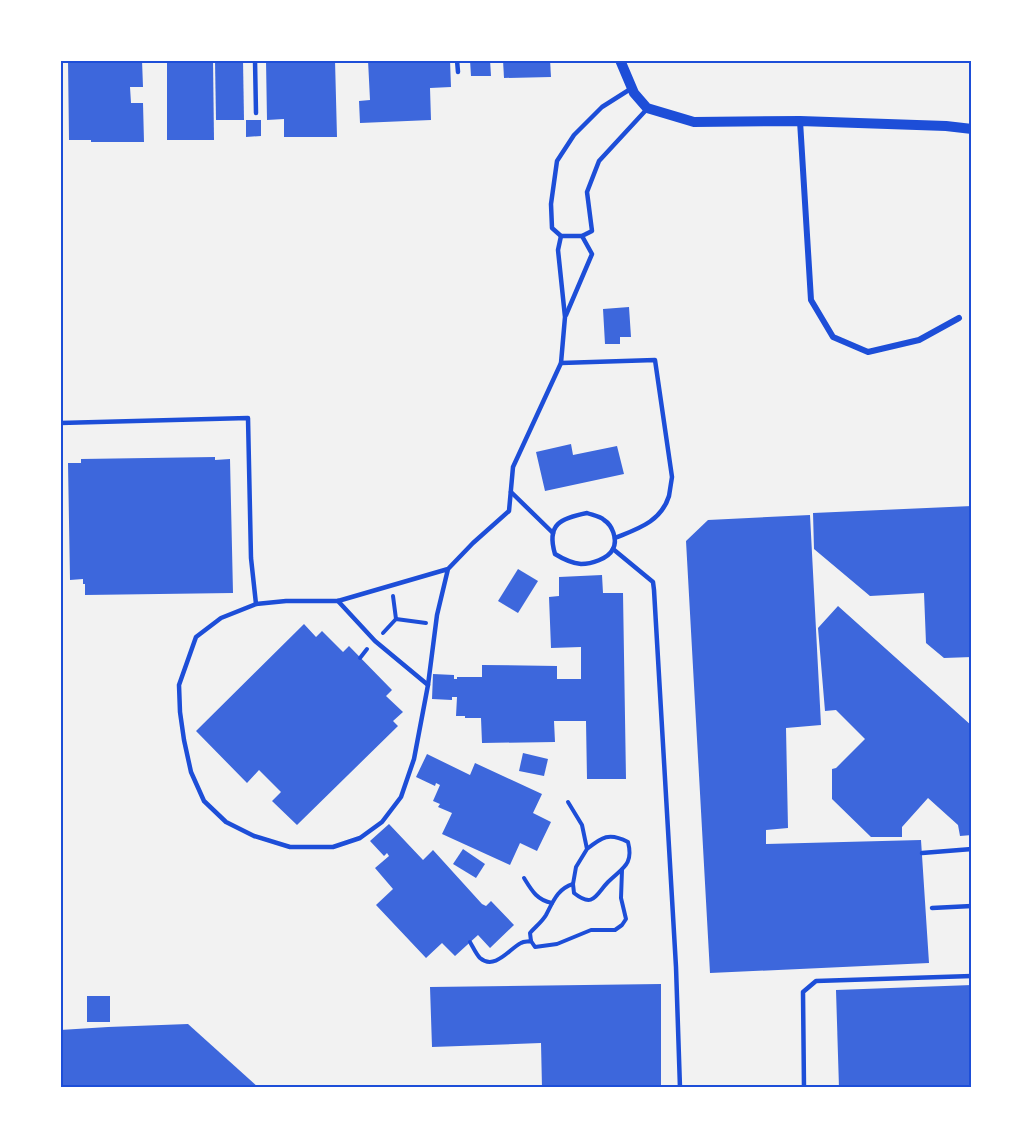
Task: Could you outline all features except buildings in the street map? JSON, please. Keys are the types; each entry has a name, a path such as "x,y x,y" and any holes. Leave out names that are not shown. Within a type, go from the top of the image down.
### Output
{"street":[{"path":"620,60 634,93 647,108 694,122 800,122 946,126 972,129"},
{"path":"800,122 811,300 833,338 868,352 919,340 959,318"}],"lane":[{"path":"255,60 255,113"},
{"path":"458,60 458,72"},
{"path":"632,88 602,107 574,135 557,161 550,204 552,228 561,236 582,236 592,231 587,192 599,161 647,108"},
{"path":"60,110 60,129"},
{"path":"448,569 436,625 428,685 414,759 401,797 382,822 360,838 333,847 290,847 254,836 226,822 204,801 191,772 184,740 178,685 196,637 221,618 255,604 286,601 338,601 448,569 509,511 513,467 561,363 565,318 558,250 561,236"},
{"path":"565,318 592,254 582,236"},
{"path":"561,363 655,360 672,477 669,496 665,505 649,524 615,538"},
{"path":"60,423 248,418 251,558 255,604"},
{"path":"511,492 553,533"},
{"path":"587,513 604,519 612,528 615,538 613,549 602,560 583,564 567,561 555,554 552,543 553,533 557,523 569,516 587,513"},
{"path":"613,549 653,582 654,590 675,956 680,1088"},
{"path":"338,601 375,641 428,685"},
{"path":"922,853 972,849"},
{"path":"932,908 972,906"},
{"path":"804,1088 802,992 816,981 972,976"}],"path":[{"path":"392,585 396,619"},
{"path":"396,619 436,625"},
{"path":"360,658 396,619"},
{"path":"567,802 582,825 587,849"},
{"path":"605,836 620,838 628,842 629,859 622,870 594,898 587,900 574,893 576,867 587,849 605,836"},
{"path":"573,884 561,890 545,917 530,933 531,941 536,947 556,944 591,930 615,930 622,926 626,919 621,898 622,870"},
{"path":"524,878 535,896 552,903"},
{"path":"470,942 479,957 486,962 494,962 521,943 531,941"}]}
